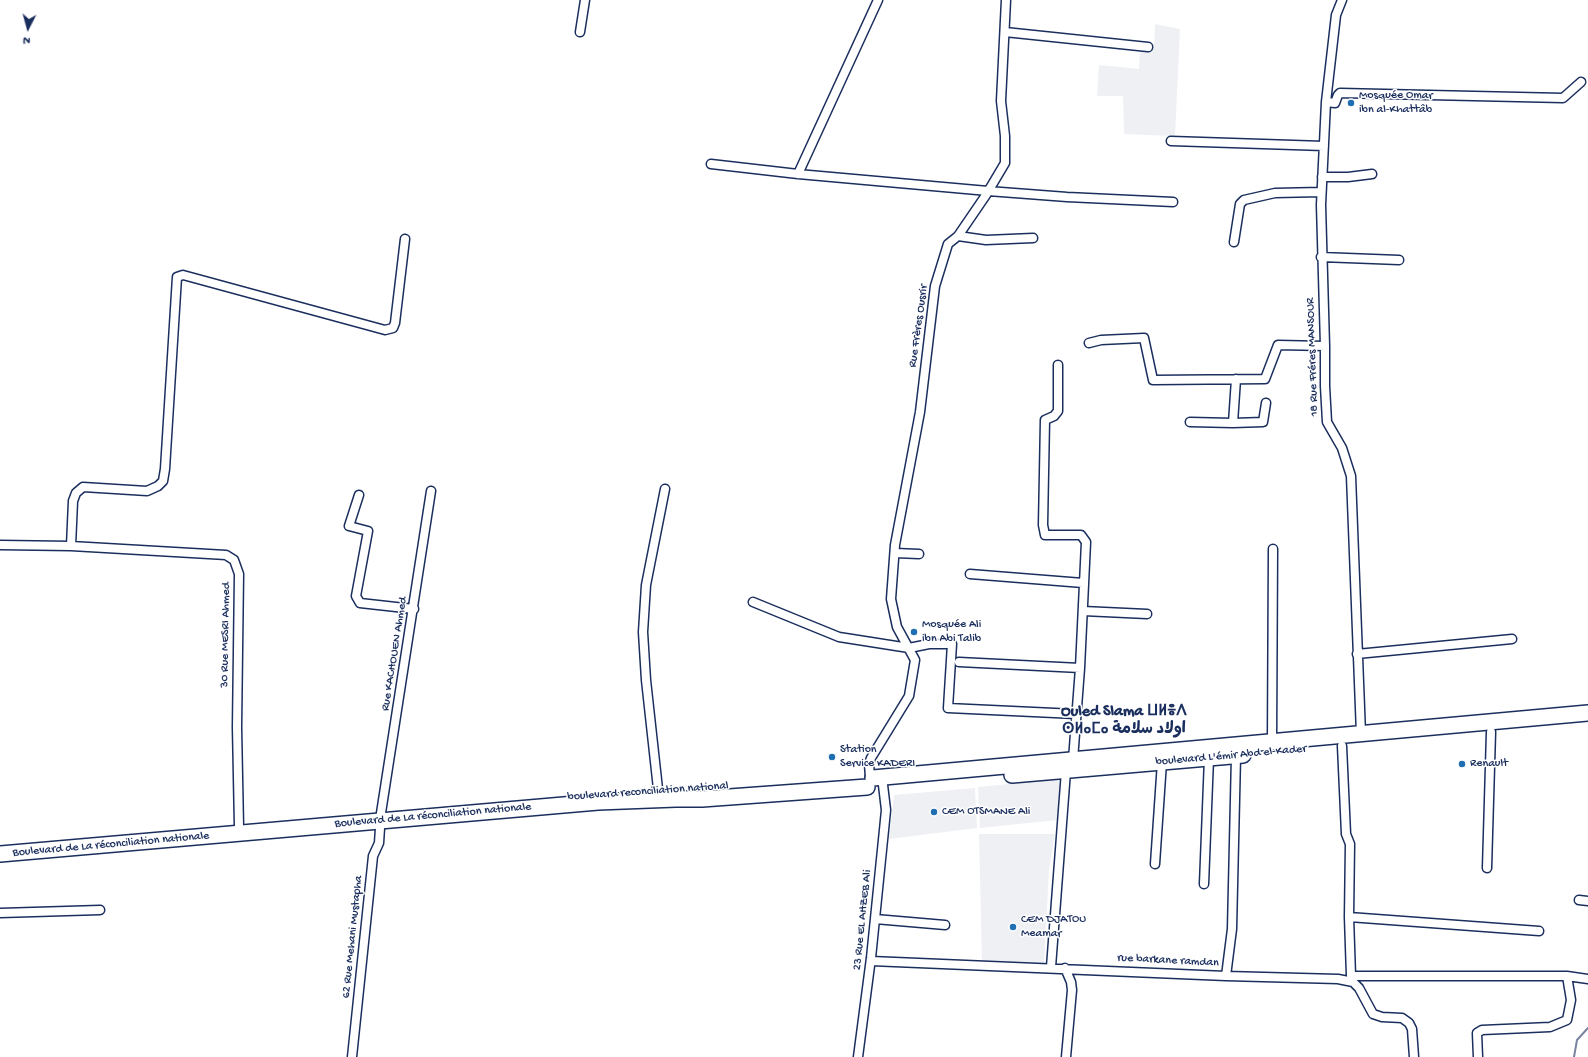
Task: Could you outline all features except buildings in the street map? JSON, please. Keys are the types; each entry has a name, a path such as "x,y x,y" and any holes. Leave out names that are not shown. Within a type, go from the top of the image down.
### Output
{"highway":[{"path":"872,782 1069,765 1272,742 1588,713"},
{"name":"boulevard L'émir Abd el-Kader","path":"1069,765 1162,762 1588,723"},
{"name":"boulevard reconciliation national","path":"0,848 239,827 381,817 658,789 701,789 783,783 872,782"},
{"name":"Boulevard de La réconciliation nationale","path":"0,854 381,817 598,802 702,799 872,782"}],"street":[{"path":"580,32 584,0"},
{"path":"798,174 878,0"},
{"name":"Rue Frères Ousrir","path":"872,782 869,764 909,696 915,660 897,627 891,598 895,553 920,412 935,286 948,244 958,236 1005,163 1005,136 1001,101 1006,0"},
{"name":"18 Rue Fréres MANSOUR","path":"1342,0 1336,15 1326,102 1321,192 1321,257 1325,346 1326,422 1342,448 1351,476 1361,734"},
{"path":"1005,32 1148,47"},
{"path":"1326,102 1335,103 1340,93 1563,98 1581,82"},
{"path":"1171,141 1324,146"},
{"path":"711,164 798,174 988,191 1067,197 1173,202"},
{"path":"1322,177 1348,177 1372,174"},
{"path":"1234,242 1240,204 1244,200 1274,193 1321,192"},
{"path":"958,236 986,240 1033,238"},
{"path":"71,546 73,501 76,493 83,487 147,491 158,486 163,481 166,462 177,277 183,275 385,330 393,328 396,323 405,238"},
{"path":"1321,257 1398,260"},
{"path":"1089,343 1101,340 1144,338 1153,380 1265,379 1278,345 1325,346"},
{"path":"1051,967 1069,765 1076,714 1080,668 1086,542 1081,535 1045,534 1043,525 1046,420 1054,416 1058,411 1058,365"},
{"path":"1233,422 1236,379"},
{"path":"1190,422 1263,422 1266,403"},
{"path":"658,789 646,680 643,632 646,586 665,489"},
{"name":"Rue KACHOUEN Ahmed","path":"381,817 431,491"},
{"path":"359,496 348,526 368,531 356,596 360,603 414,609"},
{"name":"30 Rue MESRI Ahmed","path":"0,545 71,546 226,555 234,560 239,574 237,727 239,827"},
{"path":"1272,742 1273,549"},
{"path":"895,553 919,554"},
{"path":"970,574 1084,582"},
{"path":"753,602 839,637 909,648 929,644 952,644 948,708 1076,714"},
{"path":"1082,611 1147,614"},
{"path":"1357,654 1512,639"},
{"path":"959,662 1080,668"},
{"path":"1487,868 1491,732"},
{"path":"1342,746 1346,834 1350,844 1349,917 1351,976 1567,976 1588,979"},
{"path":"1226,976 1232,929 1236,756"},
{"path":"1204,884 1209,758"},
{"path":"1155,864 1162,762"},
{"name":"23 Rue EL AHZEB Ali","path":"858,1057 871,961 886,810 872,782"},
{"name":"62 Rue Mehani Mustapha","path":"352,1057 372,856 379,843 381,817"},
{"path":"1579,900 1588,901"},
{"path":"0,913 100,910"},
{"path":"1349,917 1539,931"},
{"path":"875,919 945,925"},
{"name":"rue barkane ramdan","path":"871,961 1051,967 1226,976 1338,978 1353,982 1359,988 1373,1014 1382,1017 1402,1018 1409,1023 1412,1029 1414,1057"},
{"path":"1065,968 1071,982 1072,990 1066,1057"},
{"path":"1478,1057 1477,1033 1482,1030 1550,1027 1568,1020 1571,1000 1567,976"}],"shaded area":[{"path":"1155,24 1180,29 1175,136 1124,134 1123,96 1097,96 1099,65 1139,69 1140,49 1154,48"},
{"path":"1060,779 1057,820 980,828 978,787"},
{"name":"CEM OTSMANE Ali","path":"975,788 977,828 889,839 894,795"},
{"name":"CEM DJATOU Meamar","path":"979,834 1055,834 1049,870 1044,965 982,961"}],"waterway":[{"path":"1574,1057 1577,1040 1588,1028"}],"place":[{"name":"Mosquée Omar ibn al-Khattâb","path":"1351,103"},
{"name":"Mosquée Ali ibn Abi Talib","path":"914,632"},
{"name":"Station Service KADERI","path":"832,757"},
{"name":"Renault","path":"1462,764"},
{"name":"CEM OTSMANE Ali","path":"934,812"},
{"name":"CEM DJATOU Meamar","path":"1013,927"}],"district":[{"name":"Ouled Slama ⵡⵍⴻⴷ ⵙⵍⴰⵎⴰ اولاد سلامة","path":"1124,722"}]}
